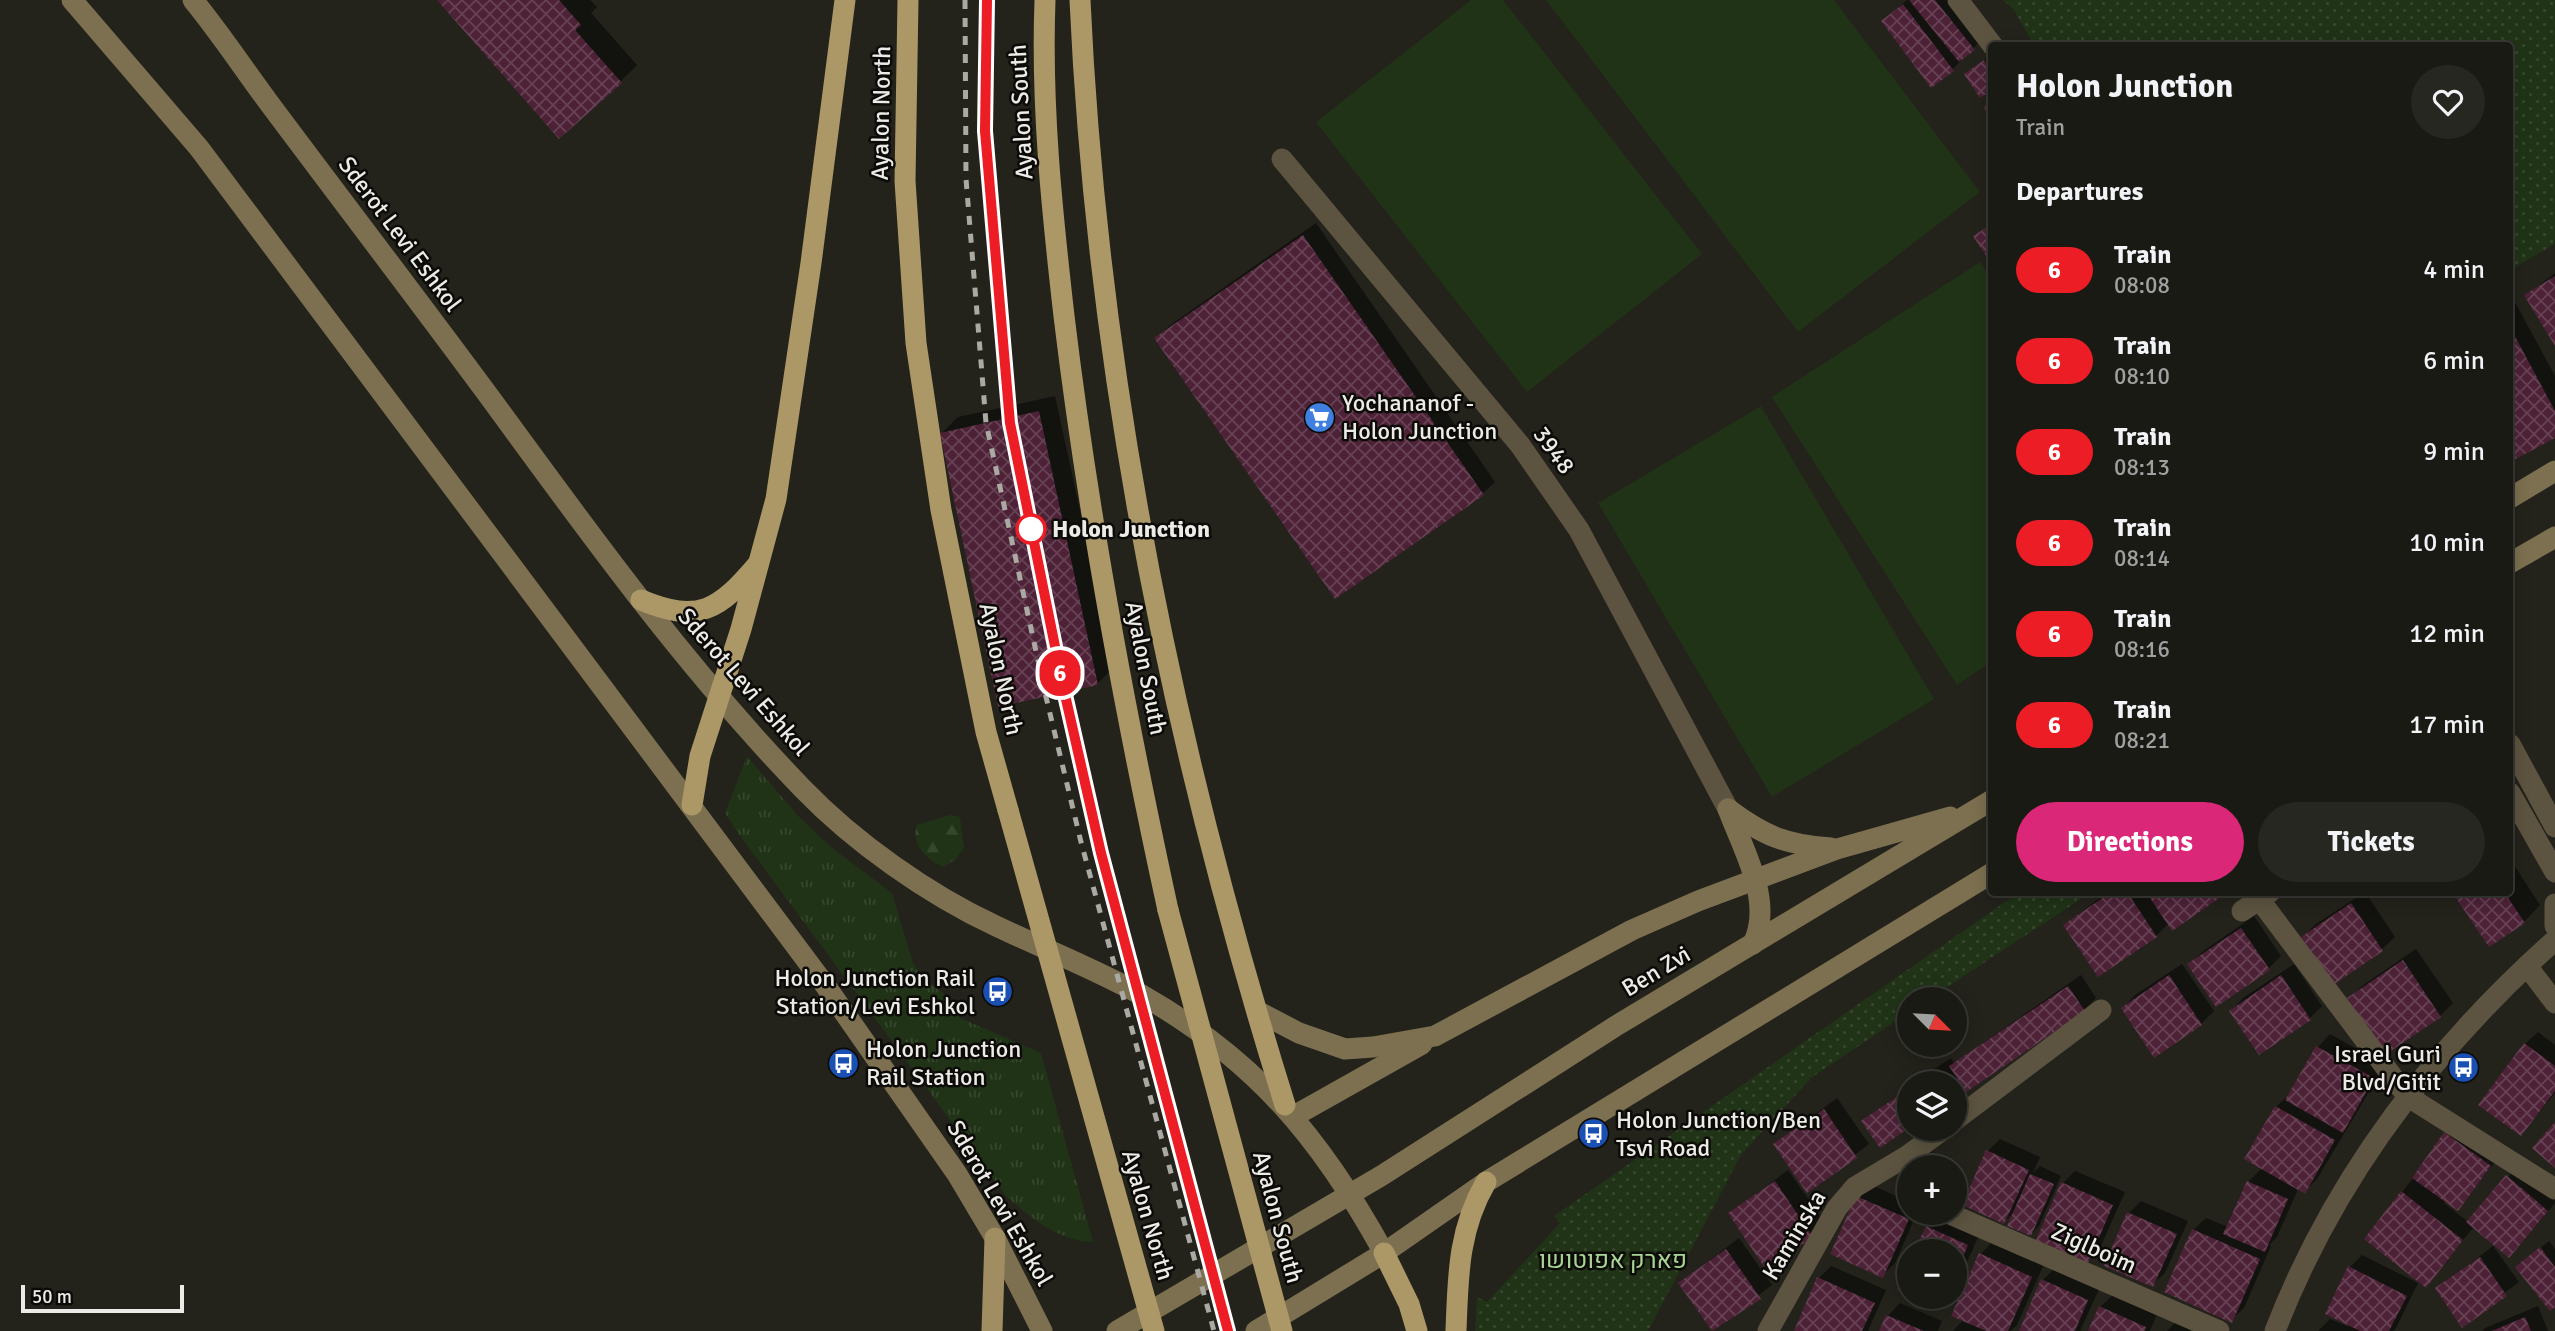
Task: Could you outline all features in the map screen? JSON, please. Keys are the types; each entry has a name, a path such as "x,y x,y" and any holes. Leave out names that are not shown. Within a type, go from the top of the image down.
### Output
{"highway":[{"path":"692,806 700,755 761,560 788,428 845,0"},
{"name":"Ayalon North","path":"908,0 905,181 916,343 941,510 986,732 1154,1331"},
{"name":"Ayalon South","path":"1045,0 1042,59 1052,202 1077,424 1110,618 1168,910 1282,1331"},
{"path":"1080,0 1084,101 1098,247 1125,441 1159,620 1205,815 1257,1011 1290,1110"},
{"path":"641,600 675,612 700,612 733,591 761,560"},
{"path":"1456,1331 1460,1246 1468,1218 1486,1182"},
{"path":"992,1331 995,1238"},
{"path":"1384,1253 1409,1304 1417,1331"}],"main road":[{"name":"Sderot Levi Eshkol","path":"72,0 200,148 692,806 926,1127 995,1238 1042,1331"},
{"name":"Sderot Levi Eshkol","path":"193,0 641,600 720,697 820,806 900,869 972,914 1085,965 1150,1000 1212,1042 1290,1110 1351,1194 1384,1253"},
{"path":"2513,496 2555,471"},
{"path":"2513,561 2555,537"},
{"path":"1290,1110 1333,1097 1436,1036 1632,930 1837,849 1984,805"},
{"name":"Ben Zvi","path":"1117,1331 1351,1194 1619,1024 1984,805"},
{"path":"1728,809 1753,829 1781,842 1837,849"},
{"path":"1728,809 1754,880 1761,913 1753,944"},
{"path":"1256,1331 1384,1253 1486,1182 1988,875"},
{"path":"1257,1011 1329,1046 1345,1049 1436,1036"}],"street":[{"path":"1958,0 1990,42"},
{"name":"3948","path":"1282,159 1520,445 1573,520 1728,809"},
{"path":"2513,750 2555,827"},
{"path":"2513,798 2555,872"},
{"path":"2257,901 2407,1097 2555,1189"},
{"path":"2555,904 2555,926"},
{"path":"2275,1331 2316,1240 2363,1159 2407,1097 2450,1044 2555,940"},
{"path":"2527,966 2555,1003"},
{"path":"1967,1111 2101,1010"},
{"name":"Kaminska","path":"1917,1155 1932,1141"},
{"name":"Kaminska","path":"1768,1331 1837,1208 1855,1187 1897,1168"},
{"name":"Ziglboim","path":"1967,1221 2219,1331"}],"green space":[{"path":"1471,0 1503,0 1702,254 1527,392 1316,122"},
{"path":"1546,0 1834,0 1980,192 1798,332"},
{"path":"2003,0 2555,0 2555,244 2513,268 2513,42 2032,42 2014,10"},
{"path":"1980,262 1988,274 1988,664 1957,685 1772,397"},
{"path":"1761,406 1934,699 1772,797 1598,503"},
{"path":"747,756 797,815 832,848 892,893 913,963 922,977 945,995 960,1018 1041,1053 1093,1242 1057,1233 1036,1221 1007,1197 738,833 725,813"},
{"path":"950,815 960,817 964,848 955,860 943,867 921,850 915,832 917,825"},
{"name":"פארק אפוטושו","path":"2014,896 2085,896 1947,987 1897,987 1897,1020 1811,1078 1741,1155 1648,1331 1475,1331 1477,1297 1487,1302 1560,1223 1554,1216"}],"building":[{"path":"437,0 559,0 581,25 575,30 622,83 559,139"},
{"path":"1909,0 1935,0 1975,50 1959,62"},
{"path":"1903,4 1954,71 1931,88 1881,21"},
{"path":"1984,60 1988,66 1988,93 1980,98 1964,74"},
{"path":"1988,227 1988,255 1986,256 1973,236"},
{"name":"Yochananof - Holon Junction","path":"1303,235 1484,495 1335,599 1154,338"},
{"path":"2555,276 2555,346 2524,295"},
{"path":"2513,333 2555,411 2555,438 2513,460"},
{"path":"1039,411 1098,685 998,707 940,433"},
{"path":"2105,896 2130,896 2157,937 2098,977 2063,925"},
{"path":"2149,896 2222,896 2172,931"},
{"path":"2455,896 2507,896 2525,923 2489,947"},
{"path":"2351,903 2383,951 2333,985 2301,937"},
{"path":"2241,928 2270,970 2216,1007 2187,964"},
{"path":"2403,960 2441,1017 2385,1055 2347,998"},
{"path":"2169,975 2202,1025 2154,1058 2121,1008"},
{"path":"2281,975 2311,1020 2259,1055 2229,1011"},
{"path":"2068,986 2085,1011 1967,1091 1967,1071 1952,1071 1949,1066 1967,1057 1967,1054"},
{"path":"2524,1043 2555,1066 2555,1091 2521,1136 2478,1105"},
{"path":"2316,1046 2374,1078 2343,1133 2285,1100"},
{"path":"1897,1096 1897,1136 1880,1148 1861,1121"},
{"path":"2275,1106 2335,1140 2305,1194 2244,1159"},
{"path":"1824,1109 1857,1158 1807,1193 1773,1144"},
{"path":"2555,1122 2555,1168 2532,1148"},
{"path":"2444,1132 2491,1166 2458,1211 2412,1178"},
{"path":"1986,1150 2029,1170 2004,1224 1967,1207 1967,1194"},
{"path":"2030,1174 2054,1184 2031,1236 2007,1226"},
{"path":"2506,1175 2548,1211 2509,1258 2466,1222"},
{"path":"1775,1181 1813,1237 1766,1270 1728,1213"},
{"path":"2247,1181 2288,1199 2265,1252 2223,1234"},
{"path":"2061,1182 2113,1205 2088,1263 2036,1240"},
{"path":"2401,1191 2463,1240 2426,1288 2364,1239"},
{"path":"1856,1196 1897,1214 1897,1225 1906,1225 1900,1239 1897,1239 1897,1246 1883,1278 1830,1254"},
{"path":"2127,1212 2177,1234 2153,1287 2104,1266"},
{"path":"1926,1226 1955,1239 1920,1239"},
{"path":"2192,1229 2260,1259 2232,1323 2164,1292"},
{"path":"2540,1247 2555,1267 2555,1307 2550,1311 2515,1267"},
{"path":"1726,1249 1761,1299 1712,1331 1678,1283"},
{"path":"1979,1253 2032,1277 2008,1331 1986,1331 1951,1316 1954,1309 1967,1309 1967,1280"},
{"path":"2480,1257 2507,1296 2462,1328 2435,1288"},
{"path":"2348,1266 2407,1296 2389,1331 2360,1331 2325,1314"},
{"path":"1817,1277 1875,1303 1862,1331 1794,1331"},
{"path":"2041,1279 2088,1300 2075,1331 2019,1331"},
{"path":"2099,1306 2146,1327 2145,1331 2088,1331"},
{"path":"1886,1315 1924,1331 1879,1331"},
{"path":"2525,1317 2531,1331 2492,1331"}],"railway":[{"path":"965,0 966,179 986,423 1081,842 1214,1331"},
{"path":"987,0 985,131 1010,423 1063,686 1101,853 1228,1331"}],"train":[{"name":"6","path":"987,0 985,131 1010,423 1063,686 1101,853 1228,1331"}],"place":[{"name":"Yochananof - Holon Junction","path":"1319,417"},
{"name":"Holon Junction","path":"1031,529"},
{"name":"Holon Junction Rail Station/Levi Eshkol","path":"998,992"},
{"name":"Holon Junction Rail Station","path":"843,1063"},
{"name":"Israel Guri Blvd/Gitit","path":"2464,1068"},
{"name":"Holon Junction/Ben Tsvi Road","path":"1593,1134"}]}
